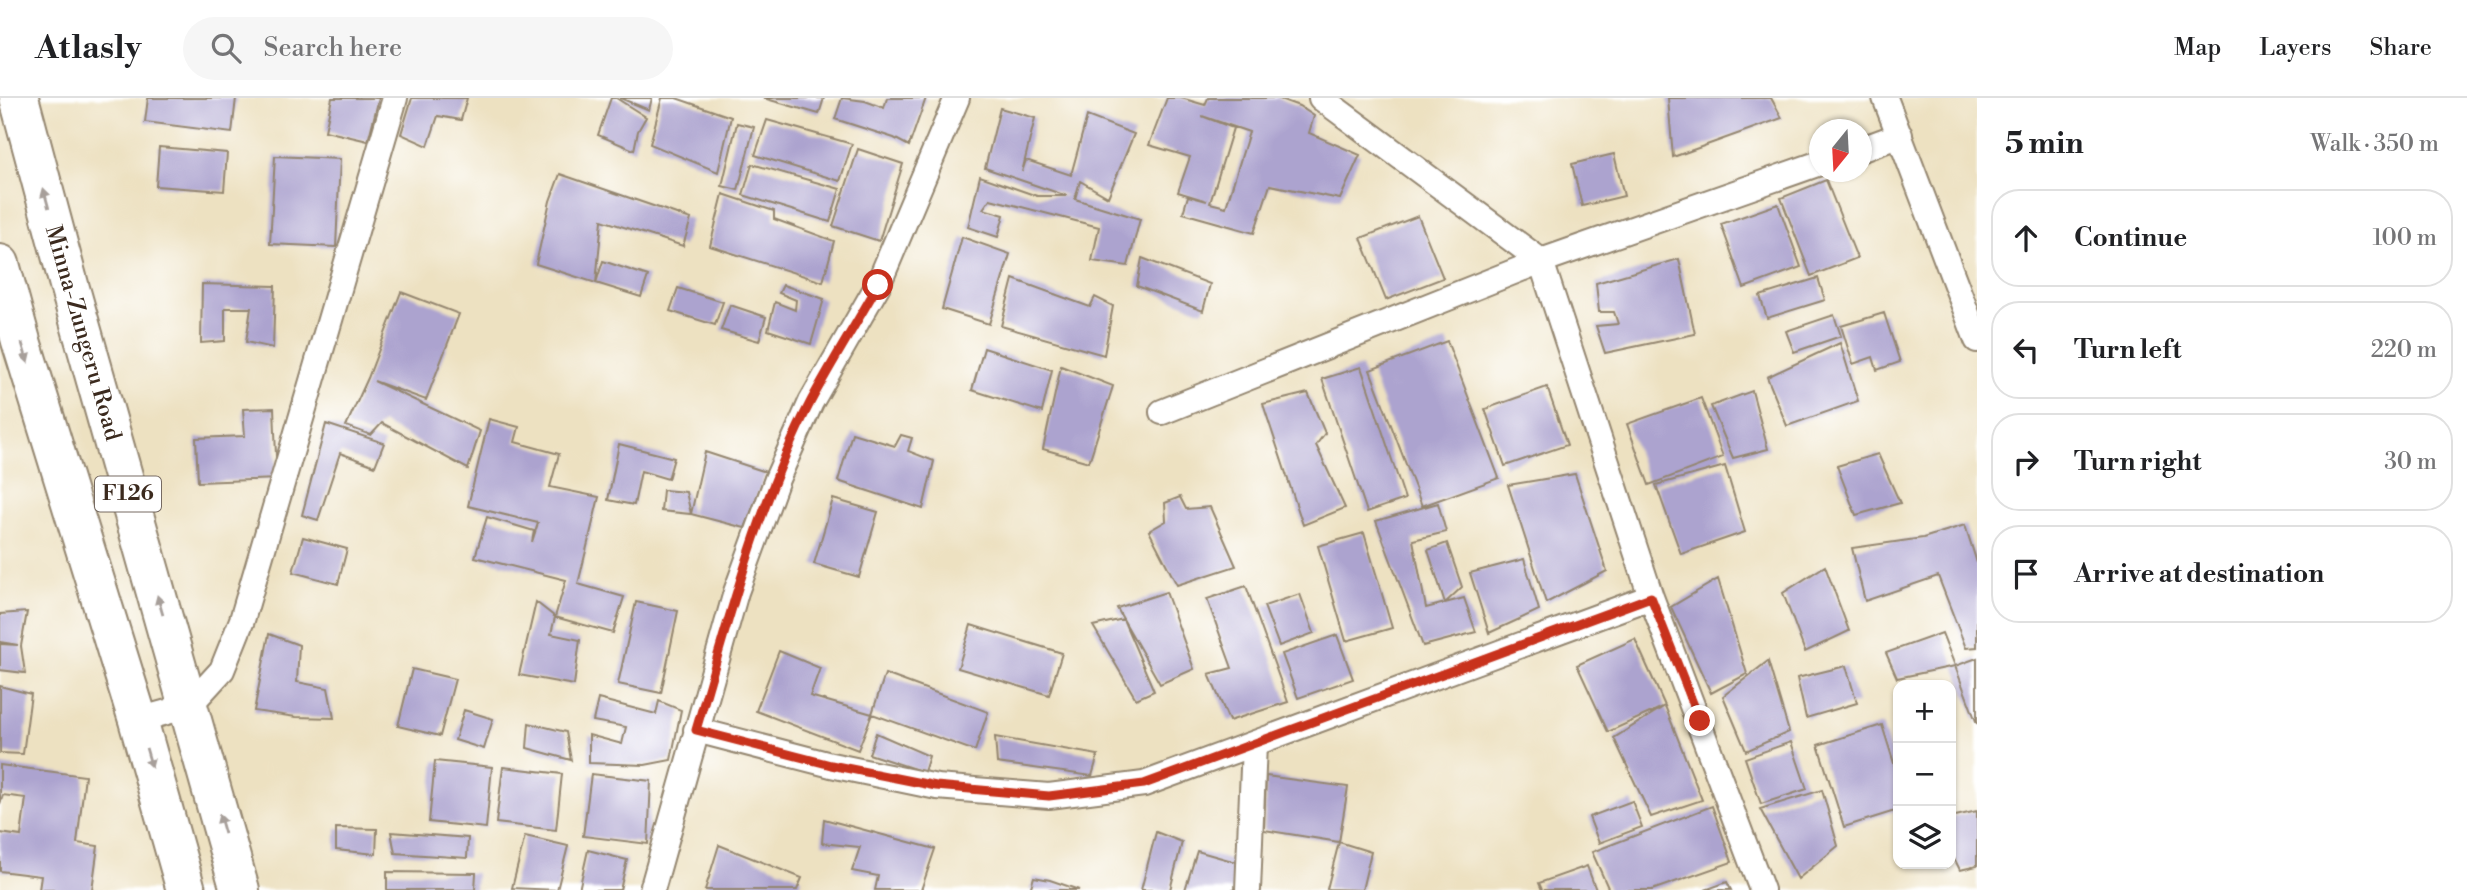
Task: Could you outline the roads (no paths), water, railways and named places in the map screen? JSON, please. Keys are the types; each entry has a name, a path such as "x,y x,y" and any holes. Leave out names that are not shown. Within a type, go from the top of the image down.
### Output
{"main road":[{"name":"Minna-Zungeru Road","path":"19,98 69,285 240,890"},
{"name":"F126","path":"0,264 21,341 138,720 186,890"}],"street":[{"path":"138,720 188,706 222,670 242,620 395,98"},
{"path":"652,890 736,592 777,478 811,402 878,285 957,98"},
{"path":"1321,98 1541,261 1651,597 1762,890"},
{"path":"1885,98 1977,340"},
{"path":"1872,145 1900,135"},
{"path":"1162,412 1541,261 1809,167"},
{"path":"696,730 831,765 936,786 1049,796 1144,784 1651,597"},
{"path":"1248,890 1254,744"}]}
